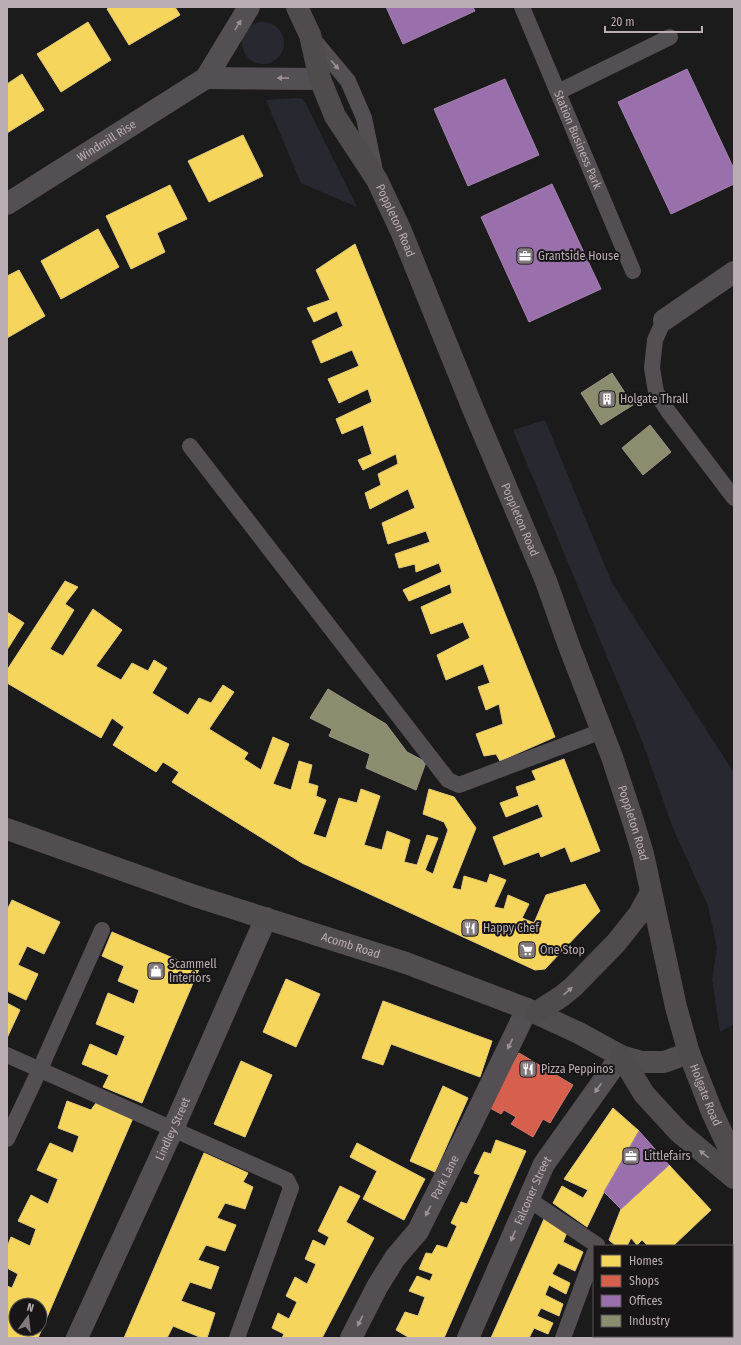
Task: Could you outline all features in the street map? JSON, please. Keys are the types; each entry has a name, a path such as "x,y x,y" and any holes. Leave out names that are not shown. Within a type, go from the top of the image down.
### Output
{"main road":[{"name":"Poppleton Road","path":"297,7 310,36 320,79 335,116 377,180 401,231 473,409 546,581 569,646 612,757 633,820 652,892 676,1007 690,1053"},
{"name":"Acomb Road","path":"7,829 196,896 406,963 532,1011 579,1033 621,1056 642,1062 664,1062 690,1053"},
{"path":"532,1011 562,996 573,987 616,943 639,914 652,892"},
{"name":"Holgate Road","path":"690,1053 712,1112 732,1150"},
{"path":"621,1056 644,1094 679,1132 698,1150 734,1178"}],"street":[{"name":"Windmill Rise","path":"7,204 206,78 249,7"},
{"path":"206,78 320,79"},
{"path":"664,320 734,272"},
{"name":"Lindley Street","path":"77,1338 173,1129 266,918"},
{"name":"Park Lane","path":"351,1338 377,1287 391,1264 418,1231 471,1125 532,1011"},
{"name":"Falconer Street","path":"468,1338 544,1164 621,1056"}],"lane":[{"name":"Station Business Park","path":"524,8 633,271"},
{"path":"310,36 348,81 364,118 377,180"},
{"path":"558,92 670,37"},
{"path":"664,320 655,340 652,368 656,392 668,411 734,498"},
{"path":"190,446 448,780 459,785 602,731"},
{"path":"7,1139 102,930"},
{"path":"7,1055 287,1180 291,1188 237,1338"},
{"path":"528,1200 597,1245"},
{"path":"563,1338 593,1257"}],"shaded area":[{"path":"259,22 267,22 275,25 281,31 284,43 281,55 275,61 267,64 259,64 251,61 245,55 242,47 242,39 245,31 251,25"},
{"path":"302,99 306,104 357,207 301,183 266,100"},
{"path":"545,420 612,583 734,773 734,1024 720,1032 712,979 717,948 708,906 673,828 642,741 513,430"}],"building: Homes":[{"path":"110,7 175,7 180,15 129,45 107,9"},
{"path":"88,22 111,60 61,92 37,54"},
{"path":"22,74 44,110 7,133 7,84"},
{"path":"243,135 263,176 209,202 188,161"},
{"path":"170,185 187,219 157,233 165,252 131,269 106,216"},
{"path":"98,229 119,267 61,299 41,261"},
{"path":"355,244 555,737 500,761 496,754 484,756 476,734 503,724 499,704 486,710 478,687 490,683 483,664 446,680 437,655 470,638 463,622 431,634 421,607 452,593 450,584 409,601 403,590 442,572 439,563 416,572 415,564 399,568 395,554 430,542 426,531 388,544 382,523 415,508 408,489 370,509 365,493 381,485 378,474 398,464 396,454 363,470 358,460 372,454 363,425 342,434 336,419 372,402 368,389 339,403 328,379 359,366 352,350 321,363 312,341 343,326 337,311 314,322 307,308 330,300 316,270"},
{"path":"19,270 45,316 7,338 7,276"},
{"path":"65,581 78,587 65,604 74,610 50,649 63,656 93,609 122,630 96,666 121,680 132,663 148,671 154,660 167,668 152,693 188,715 199,698 211,703 223,685 234,692 209,729 248,753 244,759 261,770 273,737 289,744 273,784 291,790 299,761 312,765 308,783 318,786 316,796 326,800 313,834 326,838 339,798 357,803 361,789 380,796 364,845 382,850 387,831 410,840 404,862 417,865 427,835 438,838 425,870 433,874 448,830 444,822 423,814 429,789 454,797 476,828 452,888 461,890 464,876 487,883 490,874 506,880 494,907 504,909 508,895 529,904 522,918 534,923 546,895 585,884 600,911 545,969 535,970 302,863 172,782 179,772 163,762 156,772 113,745 124,727 112,718 101,738 7,683 7,670"},
{"path":"7,612 24,623 7,650"},
{"path":"564,759 600,851 571,862 565,847 541,857 539,852 504,865 493,837 543,817 538,804 506,817 500,803 519,796 516,787 536,780 532,771"},
{"path":"12,900 60,922 44,954 27,946 18,965 38,974 26,1000 7,991 7,910"},
{"path":"112,932 199,969 142,1103 103,1087 109,1075 82,1064 90,1044 117,1056 125,1036 96,1024 108,993 134,1004 139,990 118,981 124,966 102,956"},
{"path":"286,979 320,994 296,1047 263,1032"},
{"path":"383,1001 492,1041 480,1077 391,1044 383,1065 362,1058"},
{"path":"7,1003 20,1010 7,1038"},
{"path":"241,1061 272,1075 245,1137 214,1124"},
{"path":"443,1086 468,1098 435,1172 410,1161"},
{"path":"67,1101 91,1110 96,1103 133,1118 48,1315 48,1297 8,1297 8,1337 38,1338 7,1338 7,1286 12,1288 18,1274 7,1268 7,1247 11,1237 30,1246 36,1229 18,1221 31,1195 48,1204 58,1179 37,1170 50,1143 73,1153 79,1136 58,1128"},
{"path":"613,1108 639,1131 604,1192 587,1227 553,1203 562,1186 583,1198 588,1190 564,1179"},
{"path":"496,1140 526,1151 444,1338 407,1338 408,1337 396,1330 405,1312 418,1316 425,1297 409,1291 417,1276 430,1281 433,1274 419,1269 426,1253 432,1254 437,1245 447,1248 457,1226 451,1223 461,1202 467,1204 480,1175 474,1173 484,1152 491,1154"},
{"path":"357,1143 425,1179 404,1220 363,1199 377,1171 350,1157"},
{"path":"204,1153 248,1173 243,1182 253,1187 245,1209 225,1203 217,1218 236,1225 225,1251 206,1245 198,1260 219,1267 211,1289 190,1282 181,1301 215,1313 207,1338 202,1338 173,1326 167,1338 124,1338"},
{"path":"669,1165 711,1210 674,1245 647,1245 642,1240 637,1245 631,1238 628,1245 615,1245 609,1240 621,1209"},
{"path":"340,1186 360,1196 346,1222 374,1238 322,1338 282,1338 284,1334 272,1328 278,1313 289,1319 297,1302 286,1296 295,1277 307,1284 316,1264 305,1259 313,1240 325,1246 329,1237 318,1231"},
{"path":"544,1219 568,1230 563,1242 583,1252 575,1271 558,1263 552,1274 570,1283 566,1294 549,1285 545,1295 563,1304 559,1316 541,1308 537,1316 553,1323 548,1334 534,1328 529,1338 491,1338"},
{"path":"630,1337 666,1337 665,1338"},
{"path":"672,1337 700,1337 700,1338"}],"building: Shops":[{"path":"519,1053 573,1085 550,1123 543,1119 533,1137 511,1124 516,1117 504,1110 501,1114 488,1107"}],"building: Offices":[{"path":"386,7 473,7 475,11 403,44"},
{"path":"687,69 734,169 734,184 671,214 618,102"},
{"path":"505,79 539,155 468,186 434,109"},
{"path":"552,184 601,289 529,322 481,217"},
{"path":"639,1131 669,1165 621,1209 604,1192"}],"building: Industry":[{"name":"Holgate Thrall","path":"612,373 633,405 601,425 581,393"},
{"path":"650,425 671,452 643,475 622,448"},
{"path":"328,689 386,724 407,752 426,762 416,790 366,768 370,754 329,736 332,729 310,718"}],"place":[{"name":"Grantside House","path":"525,256"},
{"name":"Holgate Thrall","path":"607,399"},
{"name":"Happy Chef","path":"470,928"},
{"name":"One Stop","path":"527,950"},
{"name":"Scammell Interiors","path":"156,971"},
{"name":"Pizza Peppinos","path":"528,1069"},
{"name":"Littlefairs","path":"631,1156"}]}
